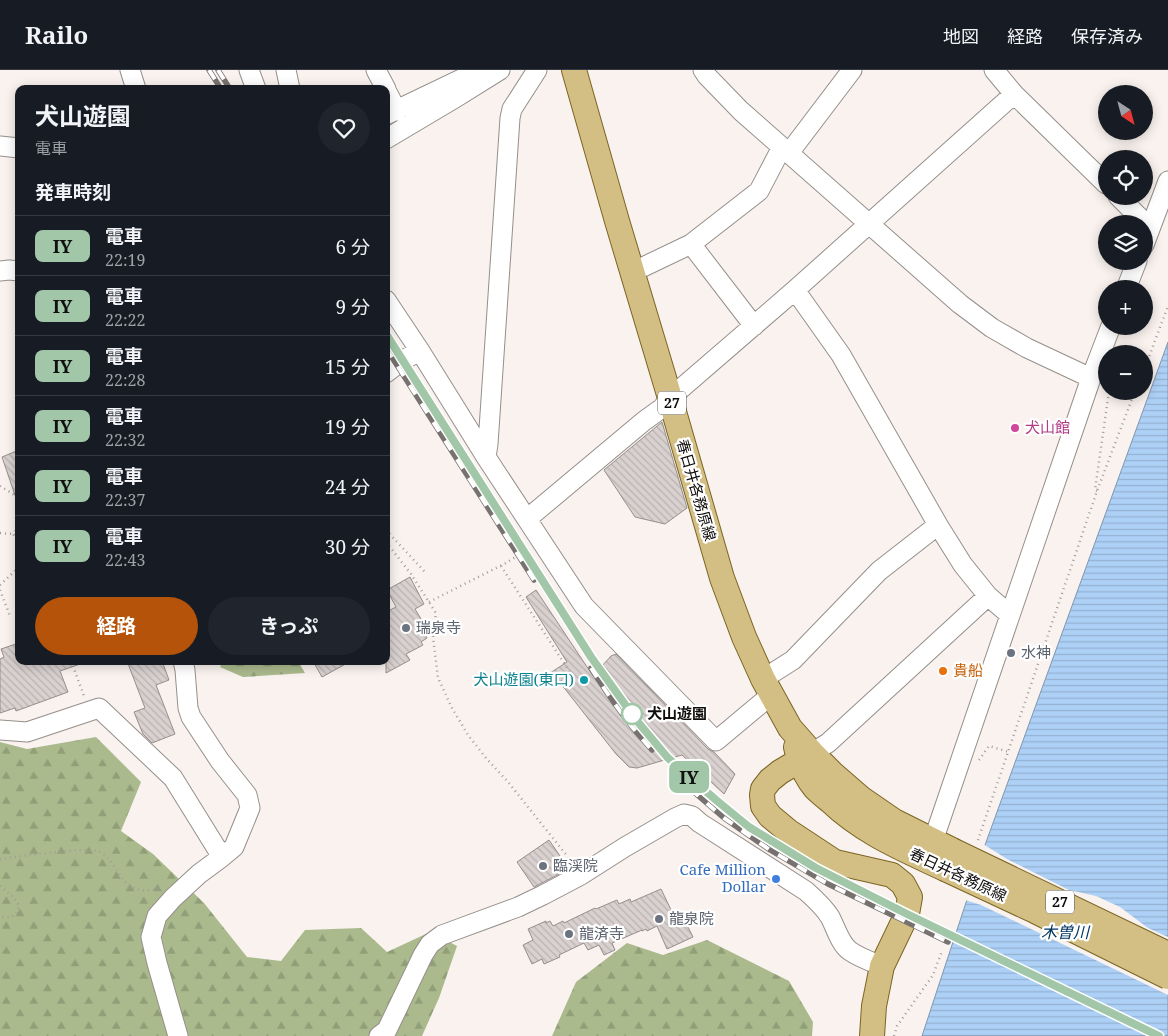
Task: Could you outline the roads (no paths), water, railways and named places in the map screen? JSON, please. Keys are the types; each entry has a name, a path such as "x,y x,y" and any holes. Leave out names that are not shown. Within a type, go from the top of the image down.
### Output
{"main road":[{"name":"春日井各務原線","path":"574,70 722,578 744,637 767,687 806,757 815,787 842,814 885,841 944,856 1168,954"},
{"path":"806,757 774,776 763,789 762,806 770,816 788,831 835,862 892,875 903,884 910,897 907,914 882,966 874,1006 872,1036"},
{"name":"春日井各務原線","path":"944,856 1034,912 1168,977"}],"street":[{"path":"130,70 135,85"},
{"path":"249,70 255,85"},
{"path":"286,70 289,85"},
{"path":"376,70 384,85"},
{"path":"391,113 493,70"},
{"path":"390,137 456,98 493,70"},
{"path":"486,456 510,118 512,108 537,70"},
{"path":"703,70 741,111 960,304 992,328 1027,348 1091,378"},
{"path":"994,70 1014,94 1098,176"},
{"path":"632,270 643,267 701,238 759,191 785,150 846,72"},
{"path":"527,519 662,408 670,398 795,290 1014,94"},
{"path":"0,146 15,148"},
{"path":"1153,221 1168,181"},
{"path":"1127,205 1137,215"},
{"path":"690,244 754,326"},
{"path":"0,271 15,271"},
{"path":"795,290 841,355 963,566 988,596 1010,616"},
{"path":"390,306 584,606 716,741 879,571 938,525"},
{"path":"944,856 1010,616 1091,378 1108,335"},
{"path":"390,370 420,351"},
{"path":"806,757 828,742 988,596"},
{"path":"178,1036 151,937 157,916 199,874 234,847 250,808 247,795 220,761 191,717 188,708 184,665"},
{"path":"0,730 27,732 99,708 174,778 222,857"},
{"path":"379,1036 387,1030 423,955 430,944 442,935 518,907 581,875 673,816 684,814 692,816 806,891 820,903 849,950 866,960 882,966"}],"water":[{"name":"木曽川","path":"1168,342 1168,1036 922,1036 985,845 1147,400 1153,400 1153,383"}],"railway":[{"path":"209,70 218,85"},
{"path":"218,70 227,85"},
{"path":"390,340 591,657 637,721 669,758 749,827 816,868 1159,1036"},
{"path":"390,354 534,580"},
{"path":"591,668 620,711 652,750"},
{"path":"675,773 724,818 770,850 828,884 948,942"}],"train":[{"name":"IY","path":"390,340 591,657 637,721 668,758 749,827 816,868 1159,1036"}],"place":[{"name":"犬山館","path":"1015,428"},
{"name":"瑞泉寺","path":"406,628"},
{"name":"水神","path":"1011,653"},
{"name":"貴船","path":"943,671"},
{"name":"犬山遊園(東口)","path":"584,680"},
{"name":"犬山遊園","path":"632,714"},
{"name":"臨渓院","path":"543,866"},
{"name":"Cafe Million Dollar","path":"776,879"},
{"name":"龍泉院","path":"659,919"},
{"name":"龍済寺","path":"569,934"}]}
